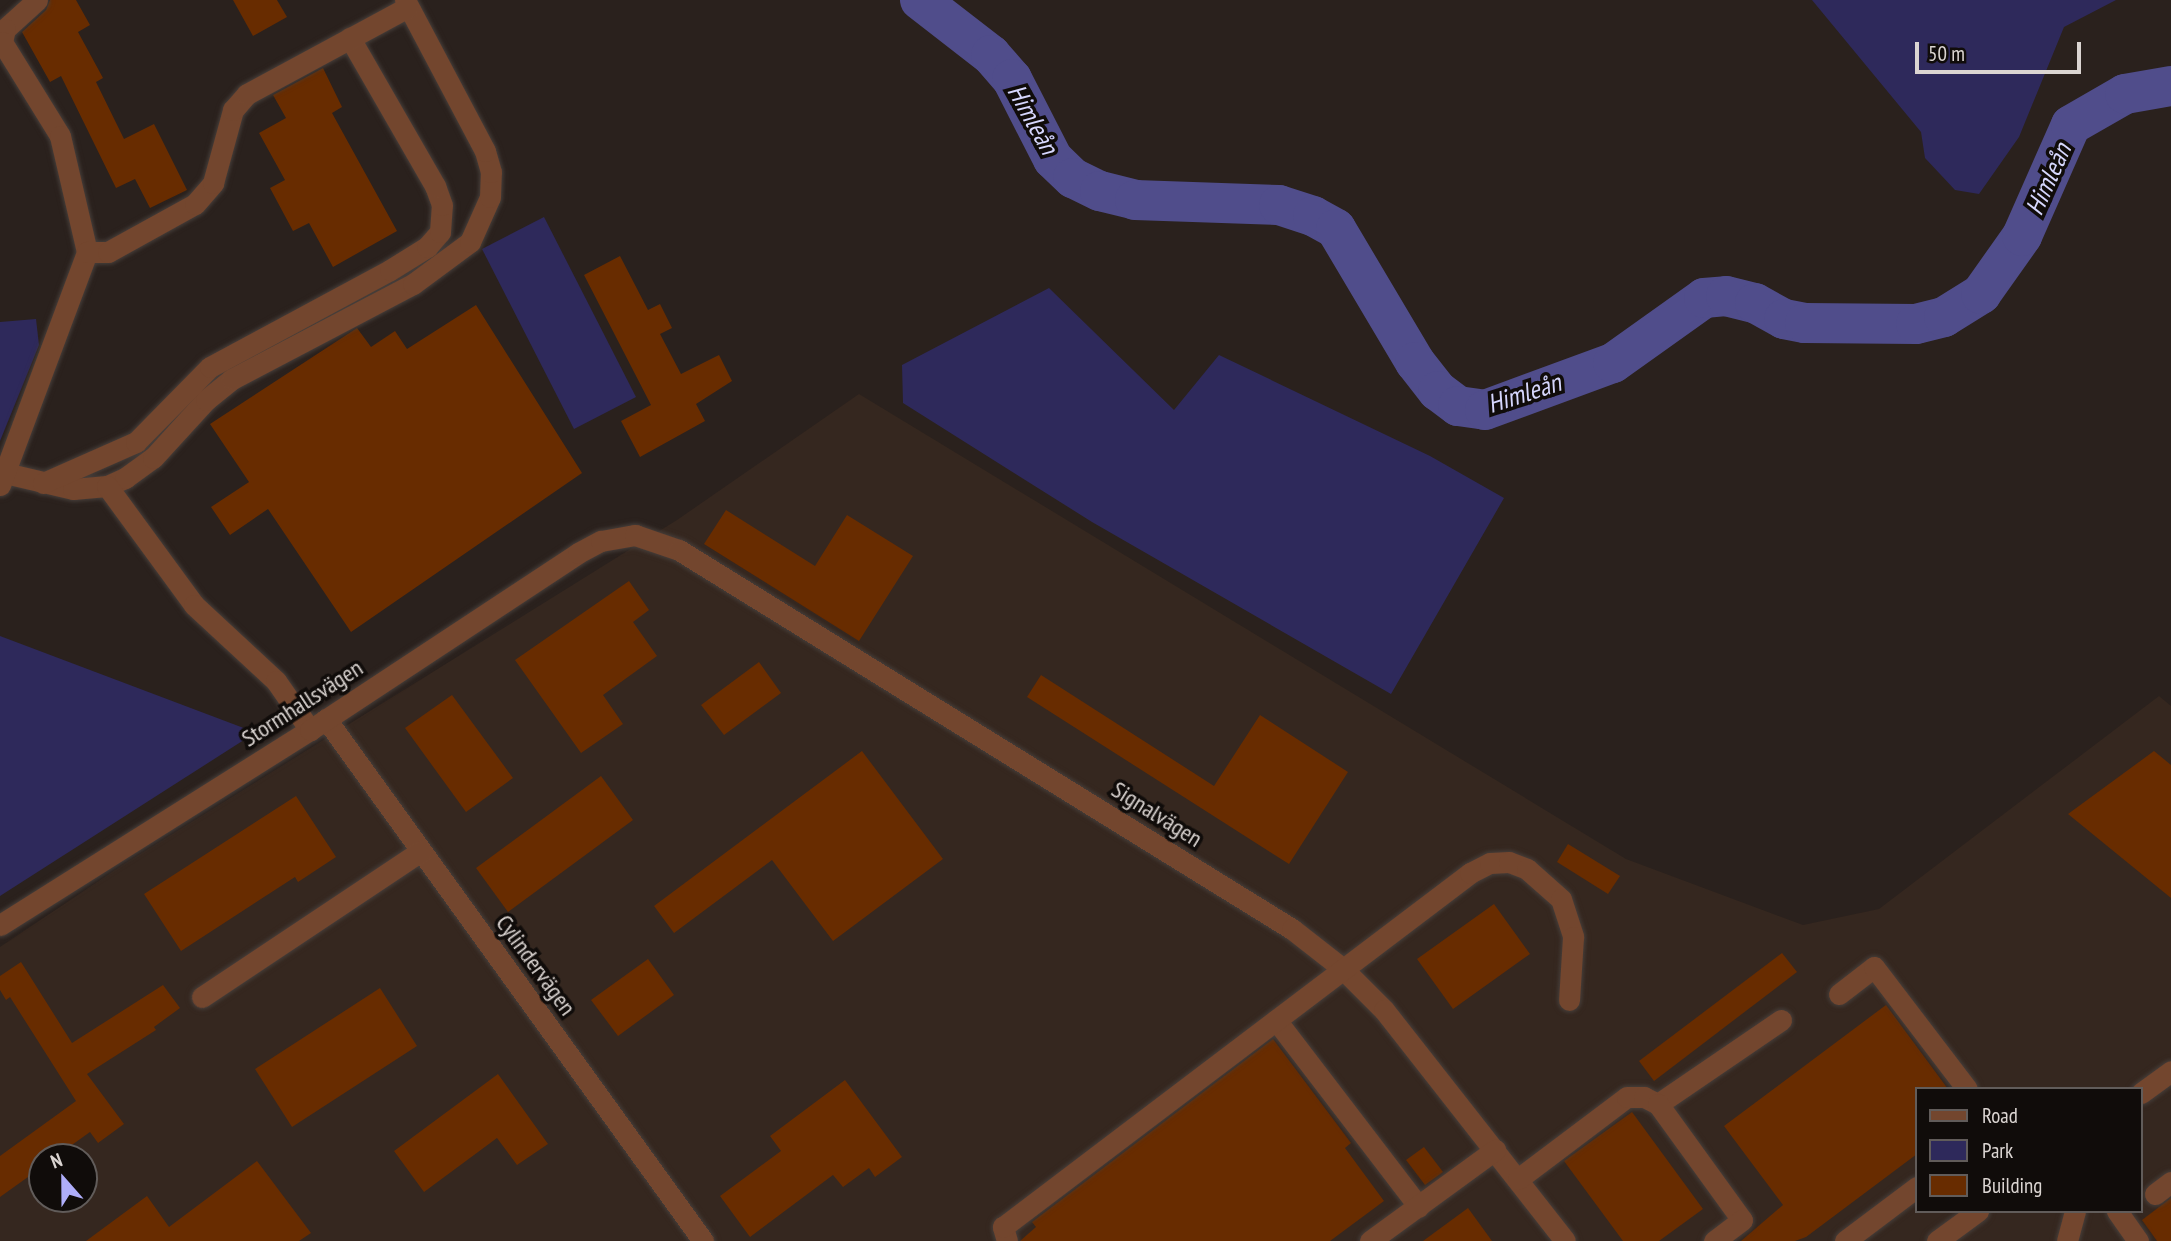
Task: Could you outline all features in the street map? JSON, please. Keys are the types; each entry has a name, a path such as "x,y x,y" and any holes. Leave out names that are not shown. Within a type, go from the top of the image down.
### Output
{"street":[{"path":"37,0 5,29 2,42 61,136 87,252 2,479 73,489 107,486 153,458 206,400 232,379 413,284 470,242 490,197 491,172 485,151 407,4 247,94 233,110 213,183 195,204 108,252 87,252"},
{"path":"43,483 136,442 210,367 390,270 427,247 440,232 442,205 435,186 350,38"},
{"name":"Cylindervägen","path":"107,486 194,605 276,681 318,725 421,851 704,1241"},
{"name":"Stormhallsvägen","path":"0,925 318,725 578,553 601,541 635,535"},
{"name":"Signalvägen","path":"635,535 678,550 1280,921 1343,969 1384,1010 1566,1241"},
{"path":"202,997 421,851"},
{"path":"1007,1241 1003,1227 1470,873 1490,863 1509,862 1537,877 1561,899 1573,937 1569,1000"},
{"path":"1839,994 1874,967 1964,1087"},
{"path":"1276,1020 1419,1207"},
{"path":"1658,1104 1781,1020"},
{"path":"2143,1092 2171,1071"},
{"path":"1518,1179 1627,1097 1658,1104 1742,1220 1714,1241"},
{"path":"1370,1241 1495,1150"},
{"path":"1845,1241 1916,1188"},
{"path":"1937,1241 1975,1213"},
{"path":"2067,1241 2075,1213"},
{"path":"2117,1213 2138,1241"}],"shaded area":[{"path":"859,394 1626,859 1803,925 1879,909 2159,696 2171,706 2171,1241 0,1241 0,947 124,864 677,520"}],"green space":[{"path":"1812,0 2116,0 2064,27 2019,137 1979,194 1955,190 1925,158 1921,132"},
{"path":"544,217 636,397 574,429 482,249"},
{"path":"1049,288 1174,410 1219,355 1430,456 1504,498 1391,694 1092,522 903,403 902,365"},
{"path":"36,319 39,345 0,441 0,322"},
{"path":"0,636 249,730 247,738 0,896"}],"building":[{"path":"50,0 76,0 90,25 78,32 103,78 96,82 124,139 154,124 187,190 150,208 135,179 116,188 61,76 50,82 22,32 46,10"},
{"path":"233,0 277,0 287,17 253,36"},
{"path":"323,68 342,107 332,113 397,231 333,267 309,223 293,231 270,188 285,180 259,133 286,118 273,95"},
{"path":"620,256 648,310 660,304 672,328 660,334 681,374 719,355 732,381 696,404 705,421 640,457 621,421 651,405 584,275"},
{"path":"476,305 582,473 351,632 268,509 230,535 211,507 249,482 210,424 357,328 371,347 395,331 407,349"},
{"path":"726,510 815,566 847,515 913,556 859,641 704,544"},
{"path":"629,581 649,610 633,622 657,656 603,695 623,724 581,753 515,660"},
{"path":"759,662 781,693 724,735 701,705"},
{"path":"1041,675 1214,786 1260,715 1348,772 1289,864 1027,697"},
{"path":"452,695 513,778 466,812 405,728"},
{"path":"862,751 943,859 833,941 772,860 674,933 654,906"},
{"path":"2154,751 2171,765 2171,898 2068,814"},
{"path":"601,776 633,820 508,912 476,868"},
{"path":"296,796 336,857 298,882 295,877 181,951 144,894"},
{"path":"1568,844 1620,876 1608,894 1557,862"},
{"path":"1494,904 1530,954 1453,1009 1417,959"},
{"path":"1782,953 1797,972 1654,1081 1639,1061"},
{"path":"648,959 674,995 618,1036 591,1000"},
{"path":"21,962 72,1043 163,985 180,1008 154,1027 156,1030 87,1074 124,1124 98,1143 90,1132 75,1143 28,1143 28,1177 0,1197 0,1156 76,1101 10,997 6,1000 0,990 0,976"},
{"path":"380,988 417,1046 292,1127 255,1069"},
{"path":"1886,1005 1947,1087 1916,1087 1916,1155 1806,1237 1795,1241 1741,1241 1783,1205 1724,1126"},
{"path":"1273,1039 1351,1143 1345,1148 1384,1201 1330,1241 1020,1241 1036,1227 1032,1222"},
{"path":"498,1074 548,1144 517,1165 497,1138 424,1192 394,1151"},
{"path":"845,1080 902,1157 875,1177 869,1168 843,1187 833,1175 750,1237 720,1196 781,1151 770,1136"},
{"path":"1632,1112 1703,1209 1659,1241 1623,1241 1564,1161"},
{"path":"1424,1147 1443,1172 1425,1185 1406,1160"},
{"path":"257,1161 311,1233 299,1241 86,1241 147,1196 169,1227"},
{"path":"2171,1198 2171,1241 2157,1241 2142,1220"},
{"path":"1468,1208 1492,1241 1423,1241"}],"waterway":[{"name":"Himleån","path":"920,0 991,55 1012,79 1053,159 1073,178 1100,191 1135,200 1279,205 1313,216 1336,229 1415,362 1438,391 1458,406 1485,410 1613,363 1704,298 1726,296 1755,303 1784,319 1805,323 1916,324 1944,317 1981,294 2022,236 2071,125 2125,94 2171,86"}]}
